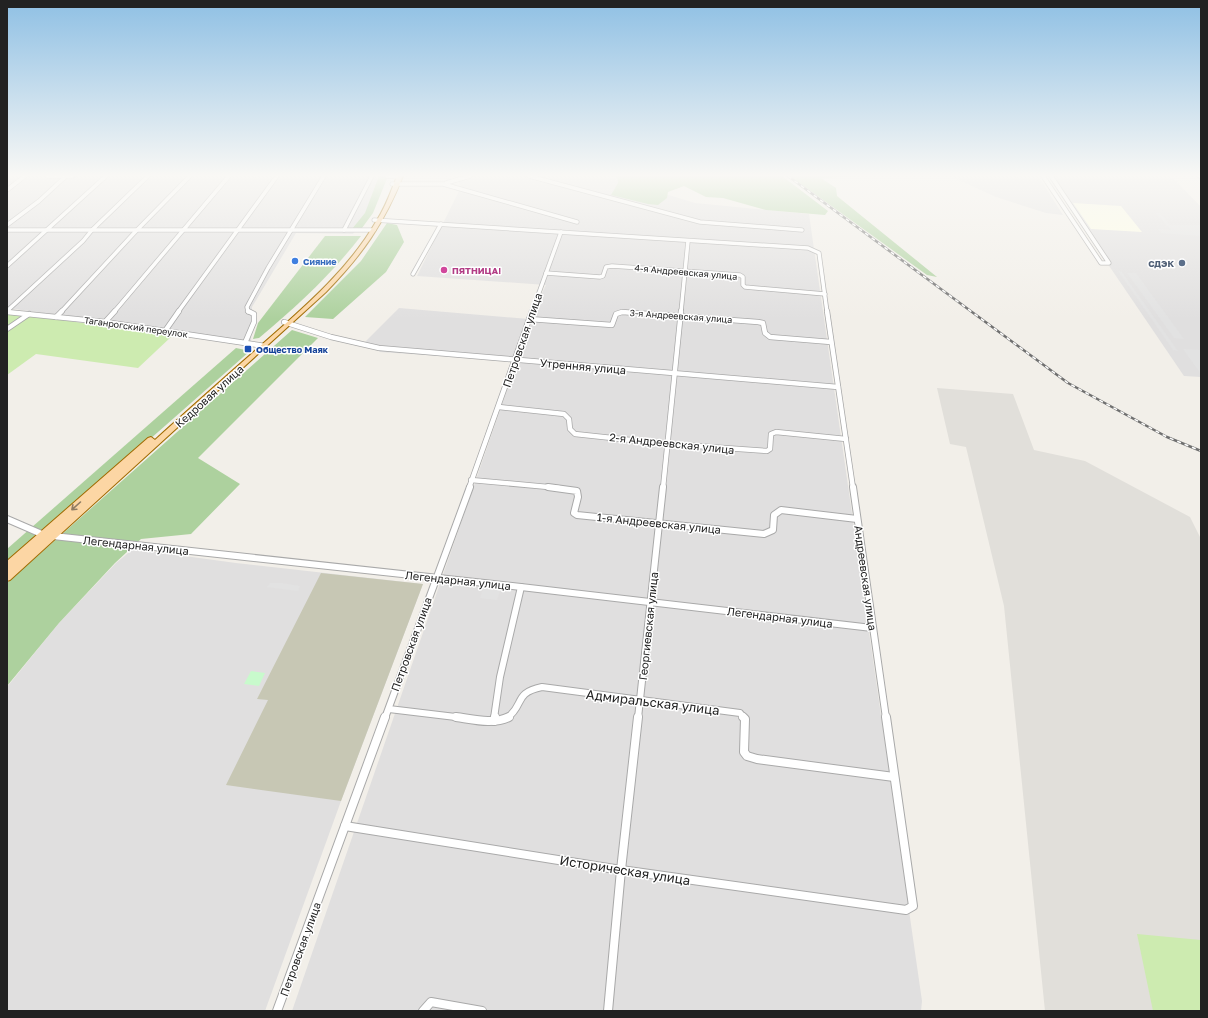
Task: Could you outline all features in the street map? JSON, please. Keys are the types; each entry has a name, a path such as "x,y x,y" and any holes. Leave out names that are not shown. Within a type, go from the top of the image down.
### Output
{"main road":[{"name":"Кедровая улица","path":"7,577 49,535 334,281 356,257 375,224"},
{"name":"Кедровая улица","path":"7,567 49,535"}],"street":[{"path":"7,266 53,224"},
{"path":"7,312 83,241 99,224"},
{"path":"56,317 143,224"},
{"path":"105,322 189,224"},
{"path":"165,331 203,276 243,224"},
{"path":"246,344 254,322 254,314 248,312 247,307 268,268 295,224"},
{"path":"344,230 347,224"},
{"path":"433,224 688,241"},
{"path":"413,274 441,224"},
{"path":"719,224 802,230"},
{"path":"1075,224 1102,263 1109,263 1083,224"},
{"path":"7,230 371,230"},
{"name":"Петровская улица","path":"277,1011 389,709 435,577 499,407 514,360 561,232"},
{"name":"Андреевская улица","path":"688,241 808,248 815,250 820,256 831,342 913,906 906,910"},
{"name":"Георгиевская улица","path":"608,1011 621,870 668,444 688,241"},
{"name":"4-я Андреевская улица","path":"546,273 600,277 603,276 606,267 612,266 740,275 743,277 743,285 745,287 825,294"},
{"name":"Таганрогский переулок","path":"7,312 105,322 261,345"},
{"name":"3-я Андреевская улица","path":"529,319 612,325 618,312 680,316 758,322 763,323 765,333 770,337 831,342"},
{"path":"7,329 29,314"},
{"name":"Утренняя улица","path":"287,323 351,344 379,348 838,387"},
{"name":"2-я Андреевская улица","path":"499,407 564,414 568,416 570,420 570,431 575,434 668,444 767,452 770,449 771,434 776,432 846,440"},
{"name":"1-я Андреевская улица","path":"471,480 571,489 577,491 578,497 574,513 577,515 659,522 764,534 773,530 774,515 781,510 857,518"},
{"name":"Легендарная улица","path":"7,519 49,535 651,601 872,628"},
{"path":"494,721 500,677 521,587"},
{"name":"Адмиральская улица","path":"389,709 504,721 512,715 525,693 530,689 542,687 740,714 745,720 744,752 746,756 757,759 894,777"},
{"name":"Историческая улица","path":"345,826 621,870 906,910"},
{"path":"423,1011 431,1002 482,1011"}],"shaded area":[{"path":"7,224 360,224 353,234 296,233 252,307 251,342 7,308"},
{"path":"443,224 810,224 922,1001 921,1011 292,1011 517,361 380,352 364,343 399,308 529,319 546,285 417,276"},
{"path":"1080,224 1201,224 1201,377 1184,376"},
{"path":"1087,224 1135,224 1142,232 1091,229"},
{"path":"1165,224 1170,225 1201,225 1201,236 1161,233 1158,229 1171,230"},
{"path":"1118,271 1122,272 1178,351 1173,350"},
{"path":"1127,273 1136,273 1184,339 1174,338"},
{"path":"1183,349 1201,350 1201,374"},
{"path":"937,388 1013,394 1034,450 1085,461 1190,517 1201,539 1201,1011 1045,1011 1004,606 966,447 950,444"},
{"path":"133,549 236,563 423,584 341,801 265,1011 7,1011 7,687 59,623 116,563"},
{"path":"321,573 423,584 341,801 226,785 268,700 257,699"},
{"path":"270,583 300,586 298,591 267,587"},
{"path":"484,586 501,588 497,600 480,598"}],"green space":[{"path":"356,224 365,224 362,228 352,229"},
{"path":"387,224 397,225 404,242 386,272 333,319 305,317 361,261"},
{"path":"856,224 871,224 937,277 927,275"},
{"path":"325,236 361,236 313,290 259,338 253,339 258,323"},
{"path":"7,312 172,336 138,368 36,354 7,375"},
{"path":"292,330 318,338 198,458 240,484 191,534 141,539 115,563 59,623 7,686 7,583"},
{"path":"236,348 250,351 7,565 7,549"},
{"path":"251,671 265,673 259,686 244,684"},
{"path":"1137,934 1201,940 1201,1011 1153,1011"}],"railway":[{"path":"852,224 1068,383 1167,437 1201,451"}],"place":[{"name":"Сияние","path":"295,261"},
{"name":"СДЭК","path":"1182,263"},
{"name":"ПЯТНИЦА!","path":"444,270"},
{"name":"Общество Маяк","path":"248,349"}]}
